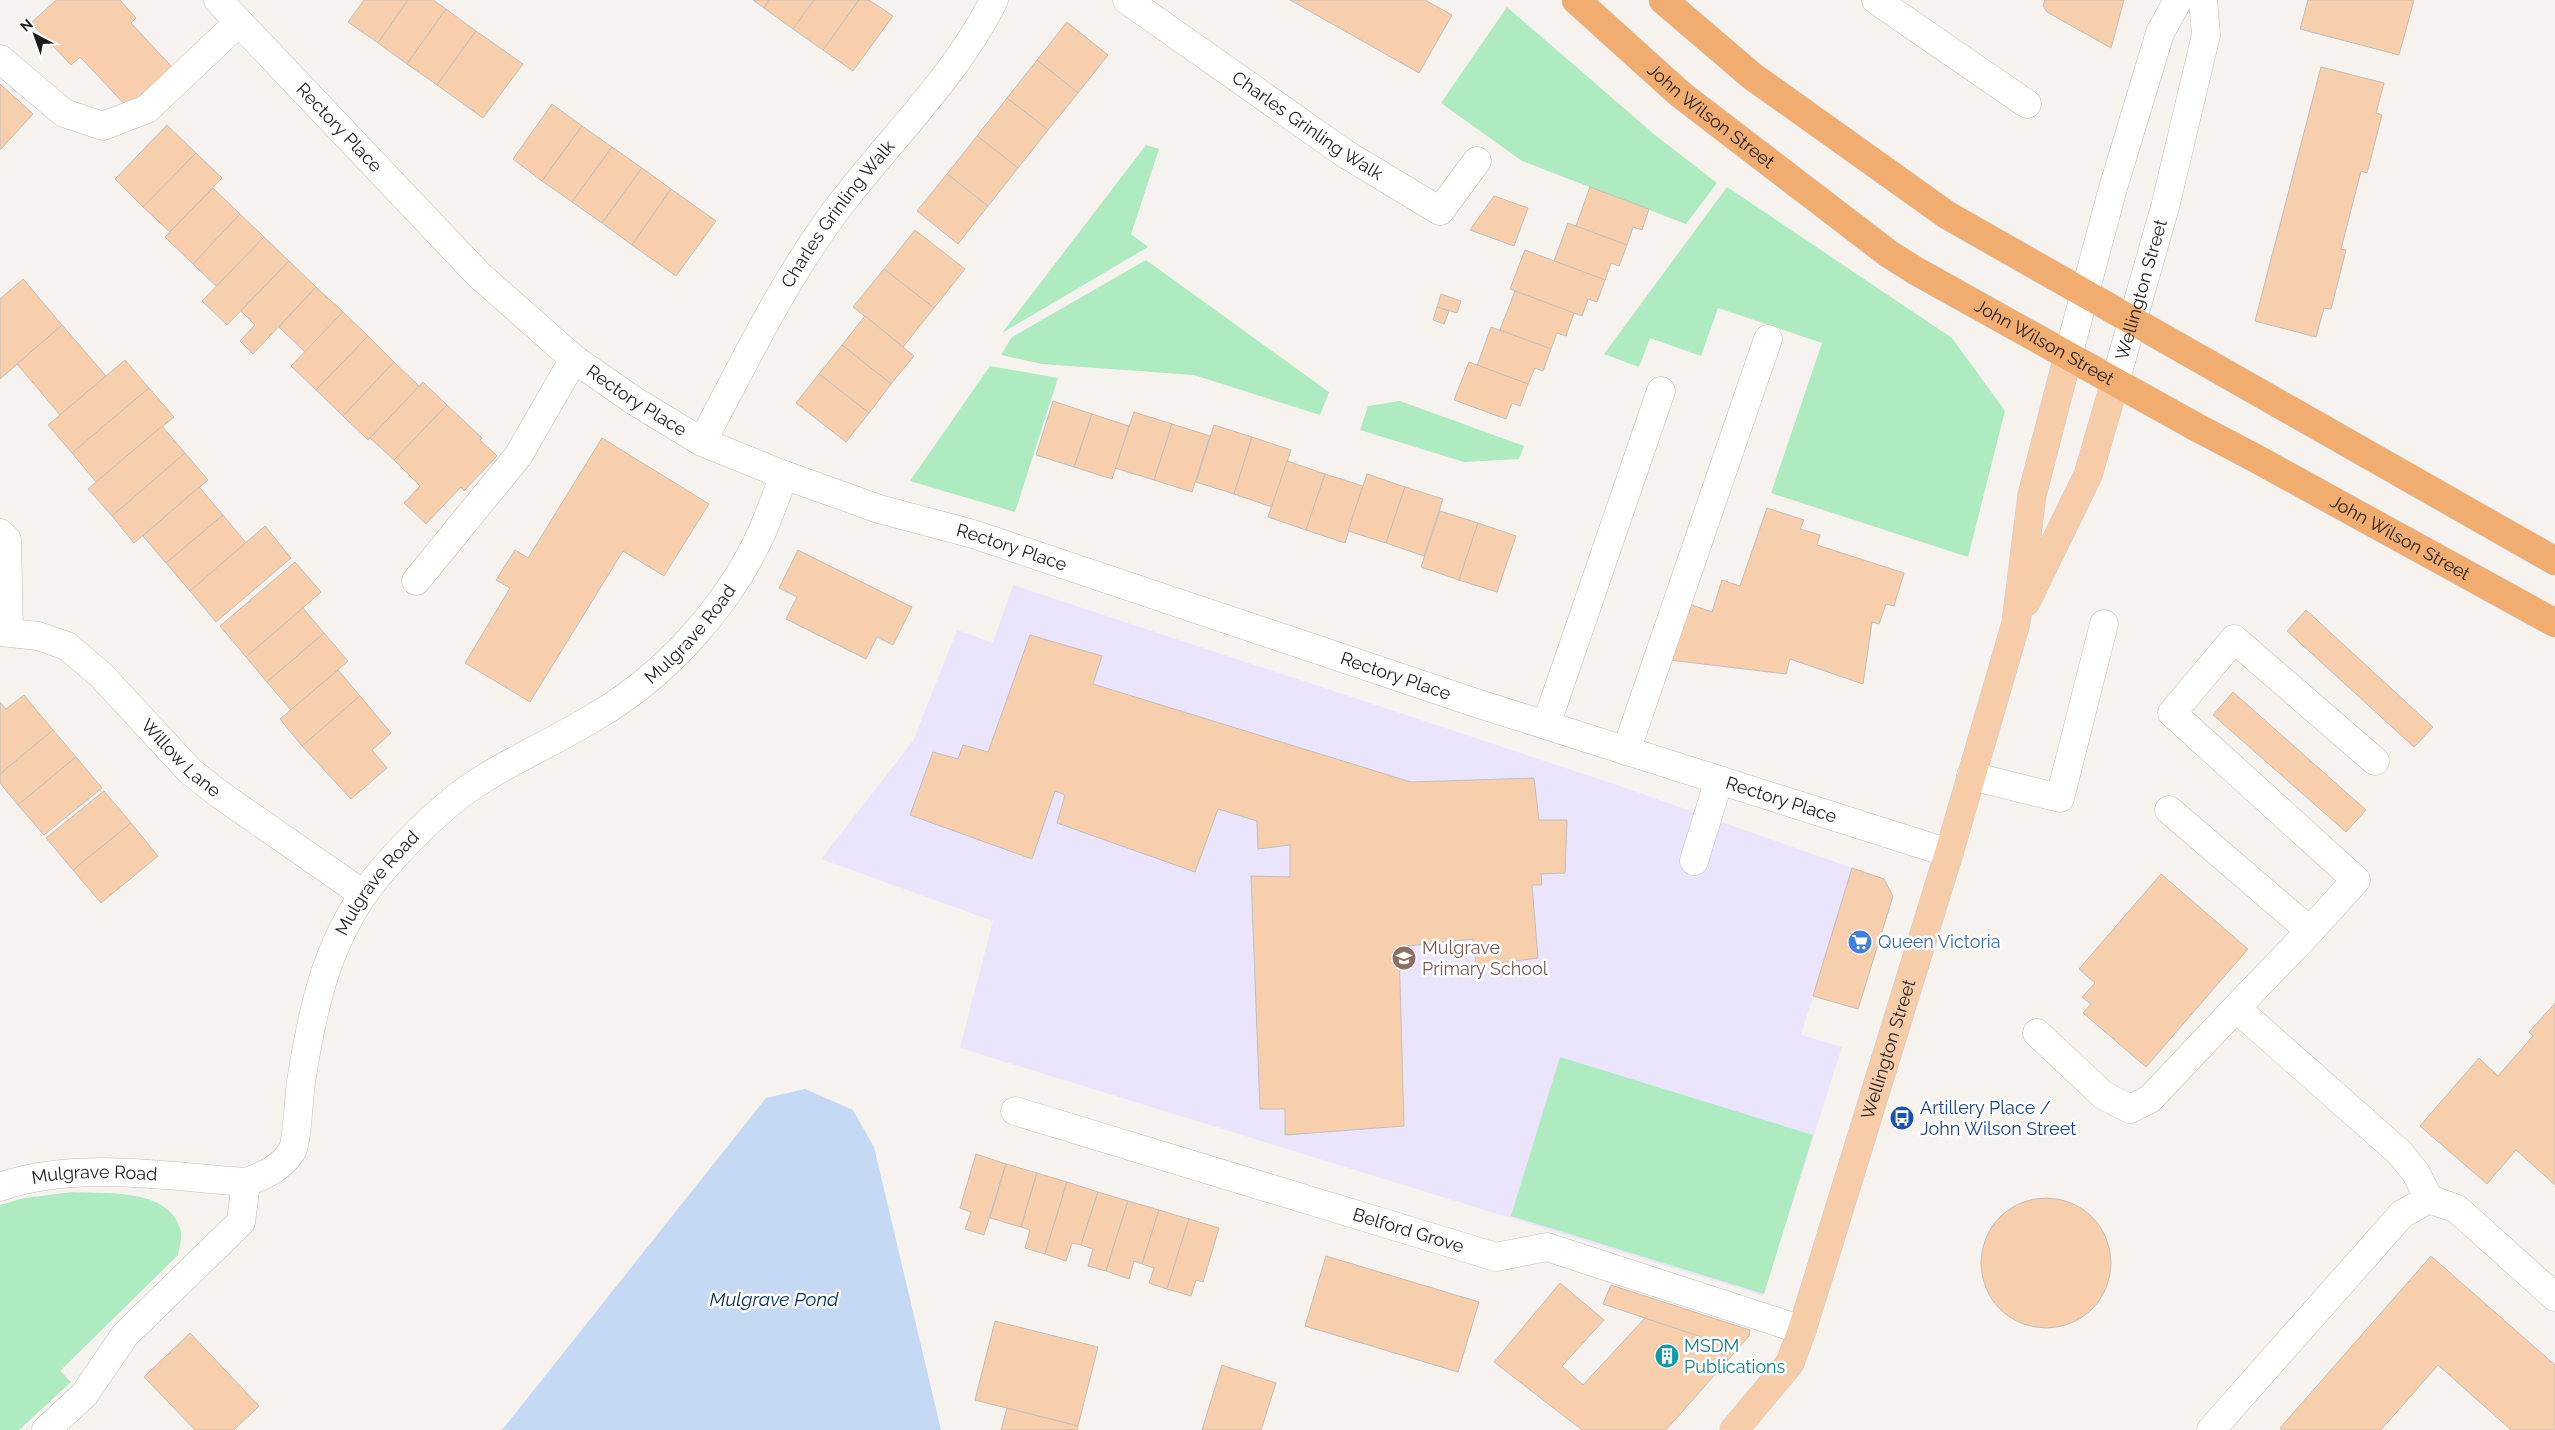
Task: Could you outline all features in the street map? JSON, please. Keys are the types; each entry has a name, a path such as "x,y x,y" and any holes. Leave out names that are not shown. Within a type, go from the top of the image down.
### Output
{"highway":[{"name":"John Wilson Street","path":"1576,0 1680,94 1889,254 2068,356 2555,623"},
{"path":"1664,0 1752,76 1940,210 2133,319 2361,452 2555,560"}],"main road":[{"name":"Wellington Street","path":"1734,1430 1790,1363 1802,1330 1949,853 2016,623 2032,495 2068,356"},
{"name":"Wellington Street","path":"2016,623 2088,475 2115,382"}],"street":[{"name":"Rectory Place","path":"218,0 479,275 574,359 633,400 702,442 784,475 879,509 982,538 1546,725 1949,853"},
{"name":"Charles Grinling Walk","path":"702,442 786,284 810,246 838,208 921,108 981,27 994,0"},
{"name":"Charles Grinling Walk","path":"1127,0 1344,153 1440,211 1477,161"},
{"path":"1876,0 2028,104"},
{"name":"Wellington Street","path":"2068,356 2113,188 2160,33 2178,0"},
{"name":"Wellington Street","path":"2115,382 2167,198 2206,35 2203,0"},
{"path":"0,59 64,113 103,126 147,109 239,22"},
{"path":"1626,751 1768,338"},
{"path":"416,581 518,456 574,359"},
{"path":"1546,725 1661,391"},
{"name":"Mulgrave Road","path":"0,1187 15,1182 79,1172 246,1182 270,1173 293,1150 301,1083 321,979 339,934 363,894 395,855 426,825 480,780 599,715 658,670 700,628 736,580 762,533 784,475"},
{"path":"0,533 7,540 4,631"},
{"path":"1971,776 2060,798 2104,624"},
{"name":"Willow Lane","path":"4,631 38,636 67,646 102,676 190,771 219,794 363,894"},
{"path":"2038,1033 2103,1096 2130,1109 2150,1099 2356,880 2172,713 2234,639 2375,761"},
{"path":"1694,862 1719,780"},
{"path":"2169,810 2310,930"},
{"path":"2236,1008 2400,1153 2416,1173 2429,1199 2457,1209 2555,1297"},
{"name":"Belford Grove","path":"1015,1111 1496,1257 1547,1247 1802,1330"},
{"path":"46,1430 84,1395 125,1335 241,1222 246,1182"},
{"path":"2211,1430 2402,1214 2429,1199"}],"shaded area":[{"name":"Mulgrave Primary School","path":"1013,585 1620,786 1852,868 1801,1035 1842,1047 1763,1296 960,1048 993,921 821,859 913,741 957,630 993,643"}],"green space":[{"path":"1507,7 1655,135 1717,183 1686,224 1522,161 1441,103"},
{"path":"1146,145 1159,149 1131,234 1148,247 1002,333"},
{"path":"1727,187 1952,338 2005,411 1968,557 1771,493 1822,343 1718,308 1701,356 1650,338 1639,367 1604,354"},
{"path":"1146,260 1329,392 1320,415 1194,375 1042,364 1001,355 1012,337"},
{"path":"990,366 1058,378 1015,512 910,481"},
{"path":"1400,401 1524,446 1519,459 1464,462 1360,430 1368,406"},
{"path":"1560,1057 1813,1135 1764,1294 1511,1216"},
{"path":"73,1192 136,1196 165,1207 175,1218 181,1232 178,1255 60,1371 71,1382 19,1430 0,1430 0,1205 24,1198"}],"water":[{"name":"Mulgrave Pond","path":"805,1089 853,1110 874,1147 941,1430 502,1430 766,1098"}],"building":[{"path":"56,0 120,0 136,18 131,23 173,68 129,109 80,57 71,65 31,23"},
{"path":"364,0 408,0 378,43 348,22"},
{"path":"408,0 433,0 446,9 407,64 378,43"},
{"path":"753,0 769,0 764,8"},
{"path":"769,0 814,0 793,29 764,8"},
{"path":"814,0 859,0 823,50 793,29"},
{"path":"859,0 869,0 893,16 853,71 823,50"},
{"path":"1290,0 1425,0 1452,15 1419,73"},
{"path":"2045,0 2124,0 2111,48 2047,12 2043,6"},
{"path":"2308,0 2414,0 2399,55 2300,29"},
{"path":"446,9 476,31 437,85 407,64"},
{"path":"1067,22 1108,55 1078,93 1037,60"},
{"path":"476,31 523,64 483,118 437,85"},
{"path":"1037,60 1078,93 1048,130 1007,98"},
{"path":"2321,67 2384,83 2376,113 2382,115 2367,173 2361,171 2341,249 2346,250 2331,309 2324,308 2316,337 2255,321"},
{"path":"0,84 33,114 0,150"},
{"path":"1007,98 1048,130 1018,168 977,136"},
{"path":"552,104 582,126 542,181 513,159"},
{"path":"167,125 196,153 143,207 115,179"},
{"path":"582,126 612,147 572,202 542,181"},
{"path":"977,136 1018,168 988,206 947,174"},
{"path":"612,147 642,168 602,223 572,202"},
{"path":"196,153 222,178 170,232 143,207"},
{"path":"642,168 671,189 632,245 602,223"},
{"path":"947,174 988,206 958,244 917,211"},
{"path":"1590,187 1649,209 1642,230 1633,227 1627,245 1576,226"},
{"path":"213,188 240,214 193,264 165,237"},
{"path":"671,189 716,221 676,276 632,245"},
{"path":"1494,196 1528,208 1514,246 1470,230"},
{"path":"240,214 264,237 217,287 193,264"},
{"path":"1568,223 1627,245 1619,266 1611,263 1605,280 1554,261"},
{"path":"915,230 965,269 934,308 884,269"},
{"path":"264,237 289,261 227,325 202,301"},
{"path":"1525,250 1605,280 1597,302 1588,299 1582,316 1510,289"},
{"path":"289,261 316,287 253,354 240,341 255,325 241,311"},
{"path":"884,269 934,308 903,347 853,307"},
{"path":"23,279 62,325 0,379 0,299"},
{"path":"316,287 343,312 305,352 279,327"},
{"path":"1515,291 1574,313 1566,336 1557,333 1551,349 1500,330"},
{"path":"1441,294 1461,301 1457,313 1437,307"},
{"path":"1437,307 1449,311 1444,324 1433,320"},
{"path":"343,312 368,336 316,390 291,366"},
{"path":"865,316 914,356 891,384 842,345"},
{"path":"62,325 106,376 60,415 17,364"},
{"path":"1491,327 1551,349 1543,371 1535,368 1528,384 1477,366"},
{"path":"368,336 394,362 343,416 316,390"},
{"path":"842,345 891,384 869,413 819,374"},
{"path":"125,360 149,388 72,453 48,425"},
{"path":"394,362 420,387 368,440 343,416"},
{"path":"1469,362 1528,384 1520,406 1512,403 1506,419 1454,400"},
{"path":"819,374 869,413 846,442 796,403"},
{"path":"423,382 447,405 394,460 370,438"},
{"path":"149,388 174,417 96,482 72,453"},
{"path":"1053,401 1092,414 1074,467 1036,455"},
{"path":"447,405 482,438 480,440 497,456 464,491 461,487 426,524 404,503 420,486 394,460"},
{"path":"1134,412 1172,424 1154,480 1115,468"},
{"path":"1092,414 1129,426 1112,479 1074,467"},
{"path":"1172,424 1210,436 1192,492 1154,480"},
{"path":"1214,425 1252,437 1234,494 1196,482"},
{"path":"162,426 185,453 112,516 88,489"},
{"path":"1252,437 1291,450 1272,507 1234,494"},
{"path":"602,438 709,504 664,576 623,551 530,702 465,663 510,588 496,580 515,550 528,558"},
{"path":"185,453 208,480 134,543 112,516"},
{"path":"1287,461 1325,474 1306,530 1268,517"},
{"path":"1325,474 1363,486 1345,543 1306,530"},
{"path":"1367,474 1405,487 1386,543 1348,531"},
{"path":"199,487 223,515 166,563 143,536"},
{"path":"1405,487 1443,499 1424,556 1386,543"},
{"path":"1767,508 1804,520 1800,529 1820,535 1817,545 1904,573 1894,606 1886,604 1879,624 1872,622 1863,684 1790,659 1786,674 1670,660 1689,604 1712,612 1722,580 1740,586"},
{"path":"1440,511 1478,523 1459,580 1421,567"},
{"path":"223,515 246,543 190,591 166,563"},
{"path":"1478,523 1516,536 1497,592 1459,580"},
{"path":"265,526 291,558 216,622 190,591"},
{"path":"798,550 912,607 893,645 877,637 866,659 786,619 797,597 779,588"},
{"path":"295,562 321,592 246,657 220,626"},
{"path":"303,608 324,633 267,682 246,657"},
{"path":"2306,610 2433,727 2414,747 2287,631"},
{"path":"324,633 348,661 291,710 267,682"},
{"path":"1030,635 1102,656 1093,684 1411,782 1534,778 1539,820 1567,820 1565,873 1541,874 1542,885 1532,885 1538,958 1476,966 1473,939 1399,947 1404,1126 1285,1135 1285,1109 1260,1109 1251,876 1290,877 1290,845 1258,849 1257,821 1218,809 1195,872 1057,823 1065,795 1055,791 1032,859 910,815 933,752 958,759 963,745 988,752"},
{"path":"338,670 360,696 302,746 280,719"},
{"path":"2233,692 2366,810 2346,832 2213,715"},
{"path":"24,695 53,730 0,774 0,702 6,709"},
{"path":"360,696 391,733 372,750 387,768 351,799 302,746"},
{"path":"53,730 76,757 18,805 0,783 0,774"},
{"path":"76,757 102,788 44,835 18,805"},
{"path":"104,791 131,823 73,870 46,838"},
{"path":"131,823 158,856 101,903 73,870"},
{"path":"1852,868 1884,879 1893,896 1858,1009 1813,996"},
{"path":"2161,874 2248,949 2146,1067 2083,1013 2091,1004 2082,997 2095,983 2079,969"},
{"path":"2555,1003 2555,1185 2516,1150 2487,1184 2420,1126 2479,1058 2498,1076 2533,1036 2529,1032"},
{"path":"976,1154 1006,1164 984,1235 965,1229 971,1212 960,1208"},
{"path":"1006,1164 1037,1173 1021,1227 990,1218"},
{"path":"1037,1173 1067,1182 1045,1254 1025,1248 1030,1230 1021,1227"},
{"path":"1067,1182 1098,1192 1081,1245 1072,1243 1066,1261 1045,1254"},
{"path":"1098,1192 1128,1201 1106,1271 1088,1266 1093,1249 1081,1245"},
{"path":"2046,1198 2059,1199 2071,1203 2092,1217 2106,1238 2110,1250 2110,1276 2106,1288 2092,1309 2071,1323 2059,1327 2046,1328 2033,1327 2021,1323 2000,1309 1986,1288 1982,1276 1981,1263 1982,1250 1986,1238 2000,1217 2021,1203 2033,1199"},
{"path":"1128,1201 1159,1210 1142,1264 1134,1261 1129,1279 1106,1271"},
{"path":"1159,1210 1189,1219 1167,1289 1149,1283 1154,1268 1142,1264"},
{"path":"1189,1219 1219,1228 1203,1282 1196,1280 1191,1296 1167,1289"},
{"path":"1326,1256 1479,1302 1458,1372 1305,1326"},
{"path":"2431,1256 2555,1365 2555,1430 2511,1430 2438,1365 2381,1430 2282,1430 2280,1428"},
{"name":"MSDM Publications","path":"1560,1283 1604,1320 1562,1366 1583,1385 1645,1318 1705,1338 1728,1360 1666,1430 1582,1430 1494,1362"},
{"path":"1611,1285 1750,1330 1749,1336 1728,1360 1705,1338 1603,1304"},
{"path":"995,1321 1098,1347 1078,1426 975,1400"},
{"path":"190,1333 259,1406 234,1430 195,1430 144,1377"},
{"path":"1222,1365 1276,1383 1261,1430 1202,1430"},
{"path":"1007,1408 1078,1426 1077,1430 1001,1430"}],"place":[{"name":"Queen Victoria","path":"1860,942"},
{"name":"Mulgrave Primary School","path":"1404,958"},
{"name":"Artillery Place / John Wilson Street","path":"1902,1118"},
{"name":"MSDM Publications","path":"1667,1356"}]}
